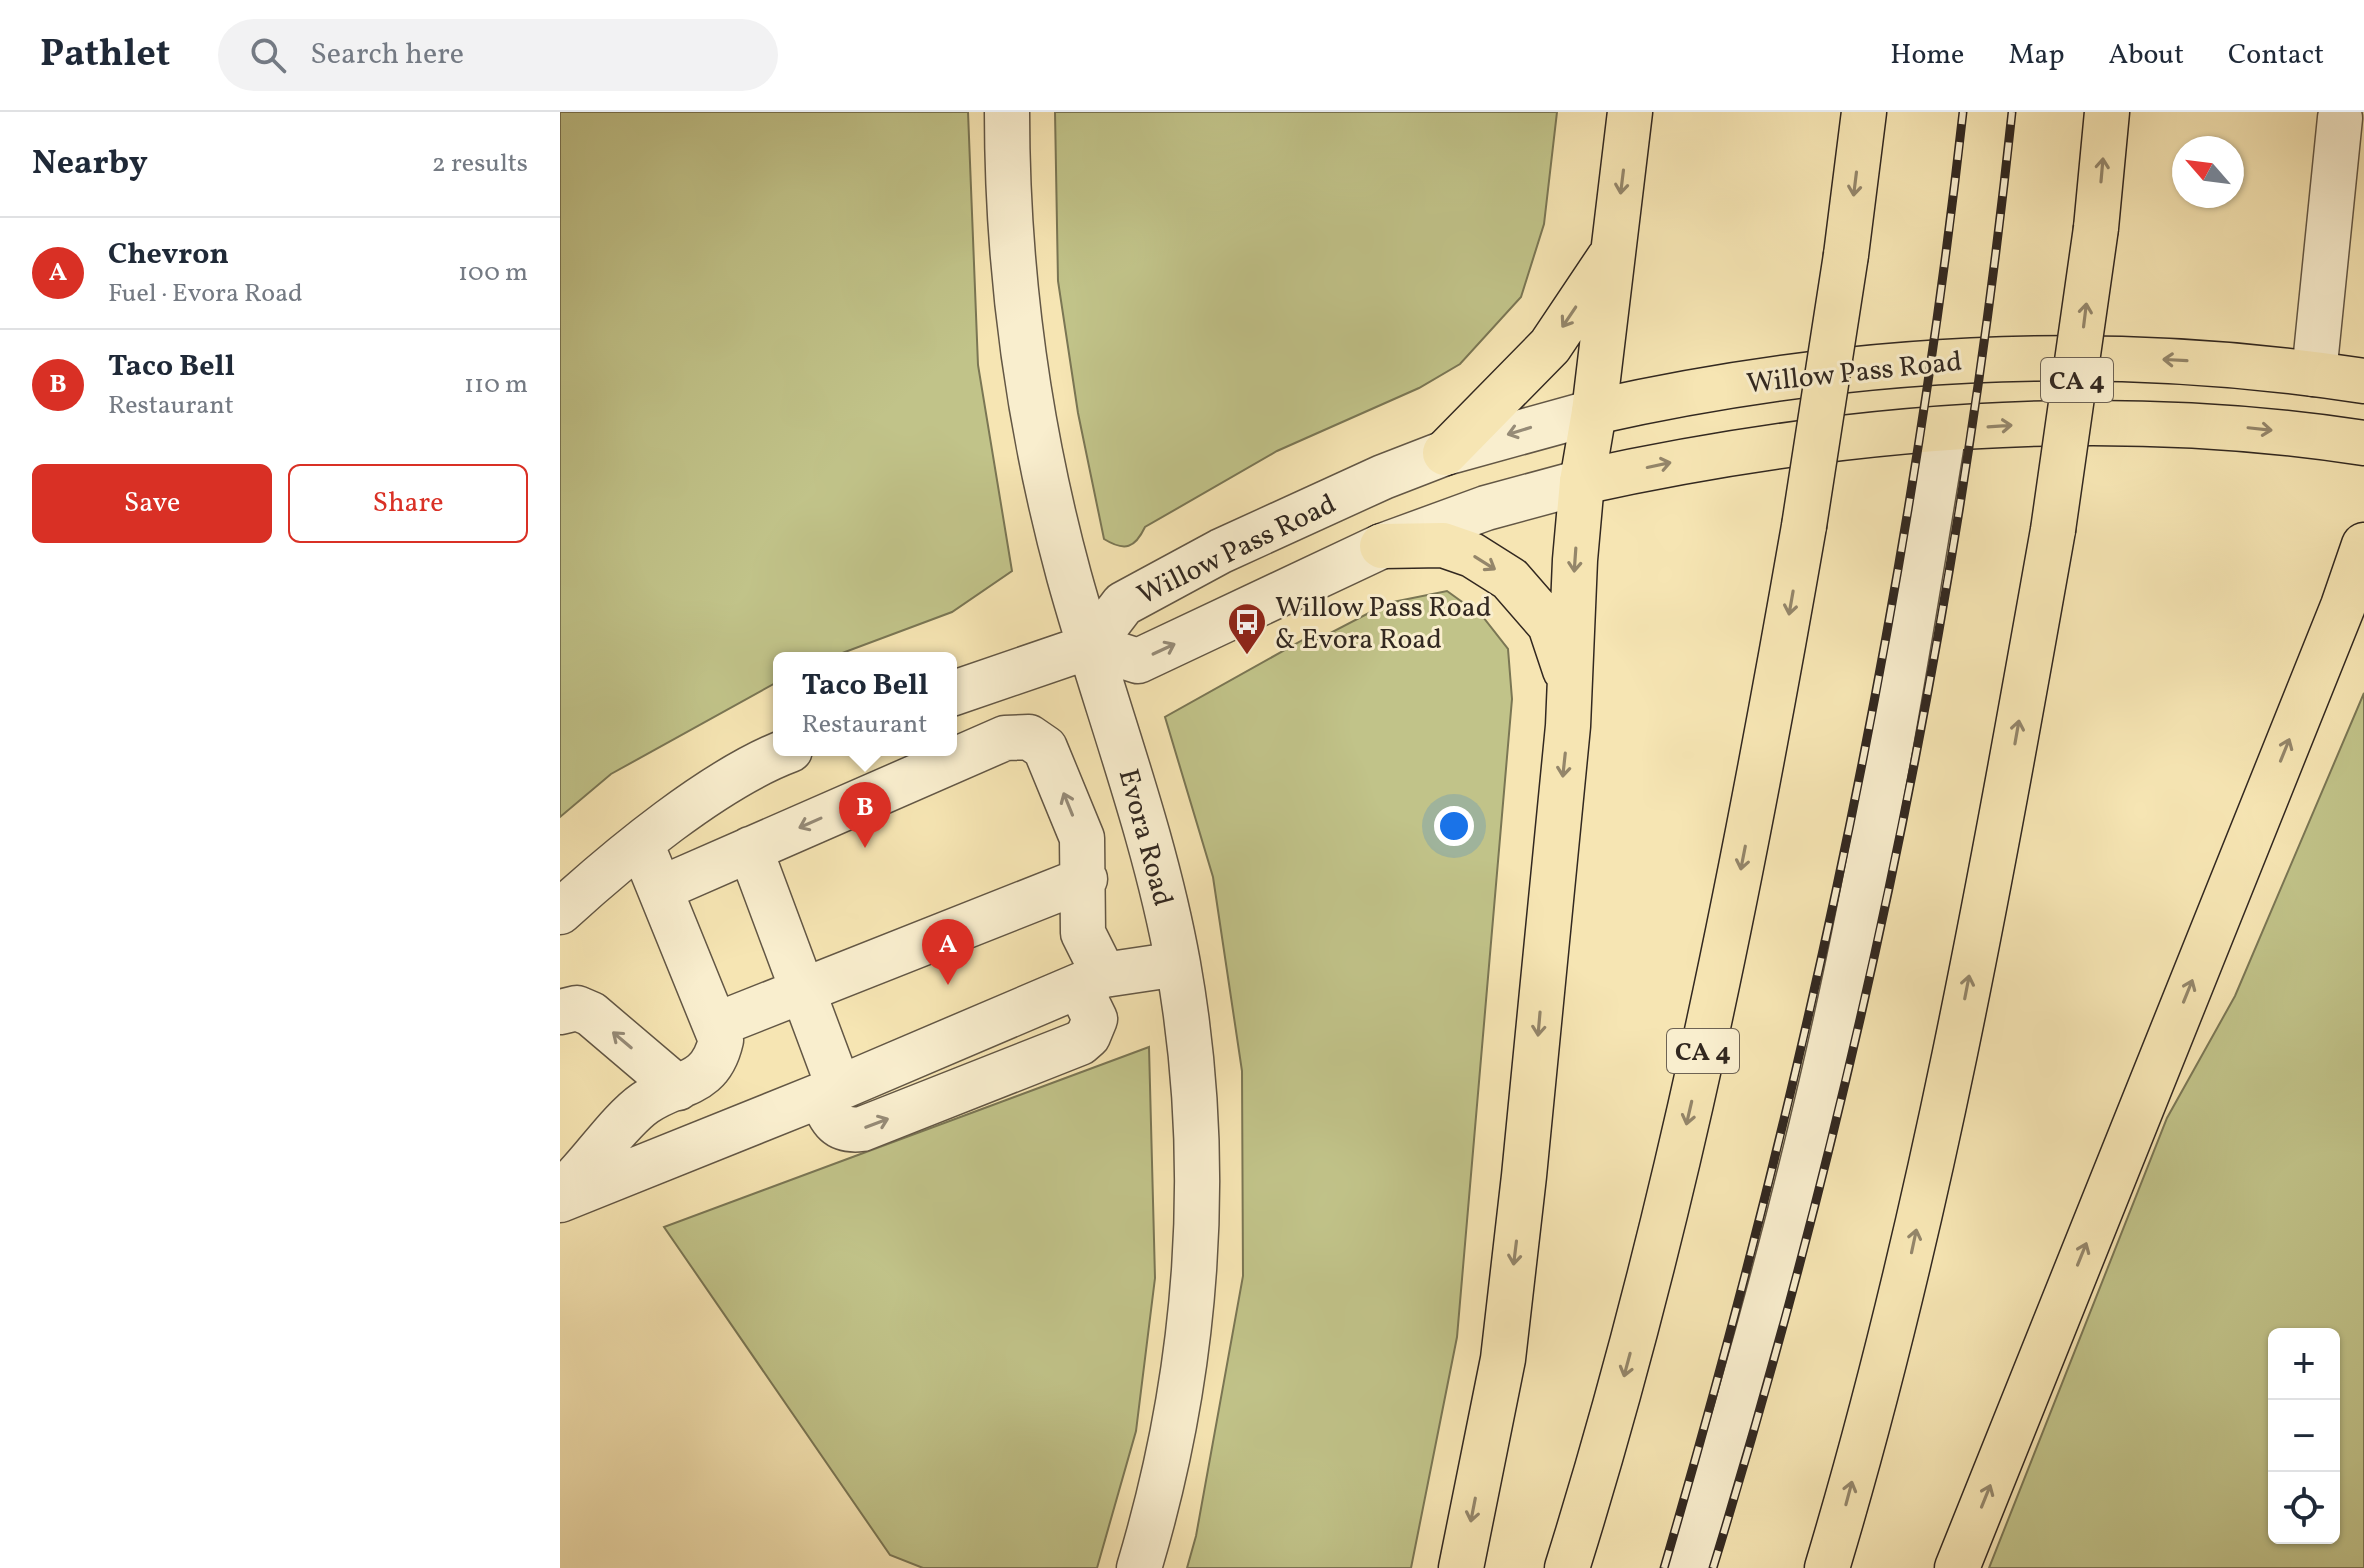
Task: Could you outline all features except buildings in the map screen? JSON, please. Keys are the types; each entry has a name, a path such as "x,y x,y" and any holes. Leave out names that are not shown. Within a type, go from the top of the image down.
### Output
{"main road":[{"path":"1461,1568 1503,1359 1524,1176 1571,687 1575,560 1582,482 1594,412 1630,112"},
{"name":"CA 4","path":"1567,1568 1603,1453 1665,1221 1764,757 1804,526 1846,255 1864,112"},
{"name":"CA 4","path":"1827,1568 1902,1296 2004,807 2053,530 2096,228 2107,112"},
{"path":"1445,453 1550,346 1613,252"},
{"name":"Willow Pass Road","path":"1594,412 1690,390 1917,361 2033,356 2133,357 2231,363 2364,381"},
{"path":"1582,482 1699,457 1809,442 1944,430 2129,420 2223,426 2364,443"},
{"path":"1382,546 1443,545 1472,555 1510,579 1550,625 1571,687"},
{"path":"1957,1568 2353,595 2364,545"}],"street":[{"name":"Evora Road","path":"1007,112 1007,178 1018,320 1034,417 1059,532 1156,860 1178,964 1195,1087 1197,1211 1192,1327 1172,1440 1139,1568"},
{"path":"2314,374 2340,118"},
{"name":"Willow Pass Road","path":"1091,646 1123,604 1138,594 1369,483 1445,453 1594,412"},
{"path":"1689,1568 1733,1425 1796,1184 1849,961 1902,683 1944,430"},
{"path":"957,692 1091,646 1138,661 1382,546 1486,508 1582,482"},
{"path":"660,889 1005,738 1029,737 1045,748 1082,838 1085,879 1083,933 1091,980"},
{"path":"560,912 641,843 727,784 779,756"},
{"path":"571,1195 577,1176 644,1103 702,1077 718,1056 721,1040 716,1025 641,843"},
{"path":"750,849 802,990 830,1092"},
{"path":"716,1025 1085,879"},
{"path":"571,1195 830,1092 1091,980 1178,964"},
{"path":"560,1012 577,1008 591,1014 678,1088"}],"green space":[{"path":"560,112 968,112 978,365 1012,571 952,612 845,652 773,652 773,684 611,774 560,817"},
{"path":"1055,112 1557,112 1544,224 1521,297 1460,364 1419,388 1277,451 1145,527 1129,546 1118,546 1104,539 1078,413 1058,281"},
{"path":"1447,591 1483,617 1508,649 1512,699 1457,1337 1411,1568 1187,1568 1196,1536 1243,1276 1242,1071 1213,877 1165,717 1308,637 1319,639 1388,603"},
{"path":"2364,693 2364,1568 1989,1568 2167,1118 2235,996"},
{"path":"1149,1047 1155,1278 1136,1431 1097,1568 923,1568 890,1555 664,1227"}],"railway":[{"path":"1664,1568 1762,1209 1806,1028 1845,846 1913,481 1963,112"},
{"path":"1713,1568 1814,1210 1858,1029 1897,847 1933,664 1964,481 2012,112"}],"place":[{"name":"Willow Pass Road & Evora Road","path":"1247,656"},
{"name":"Taco Bell","path":"865,848"},
{"name":"Chevron","path":"948,985"}]}
